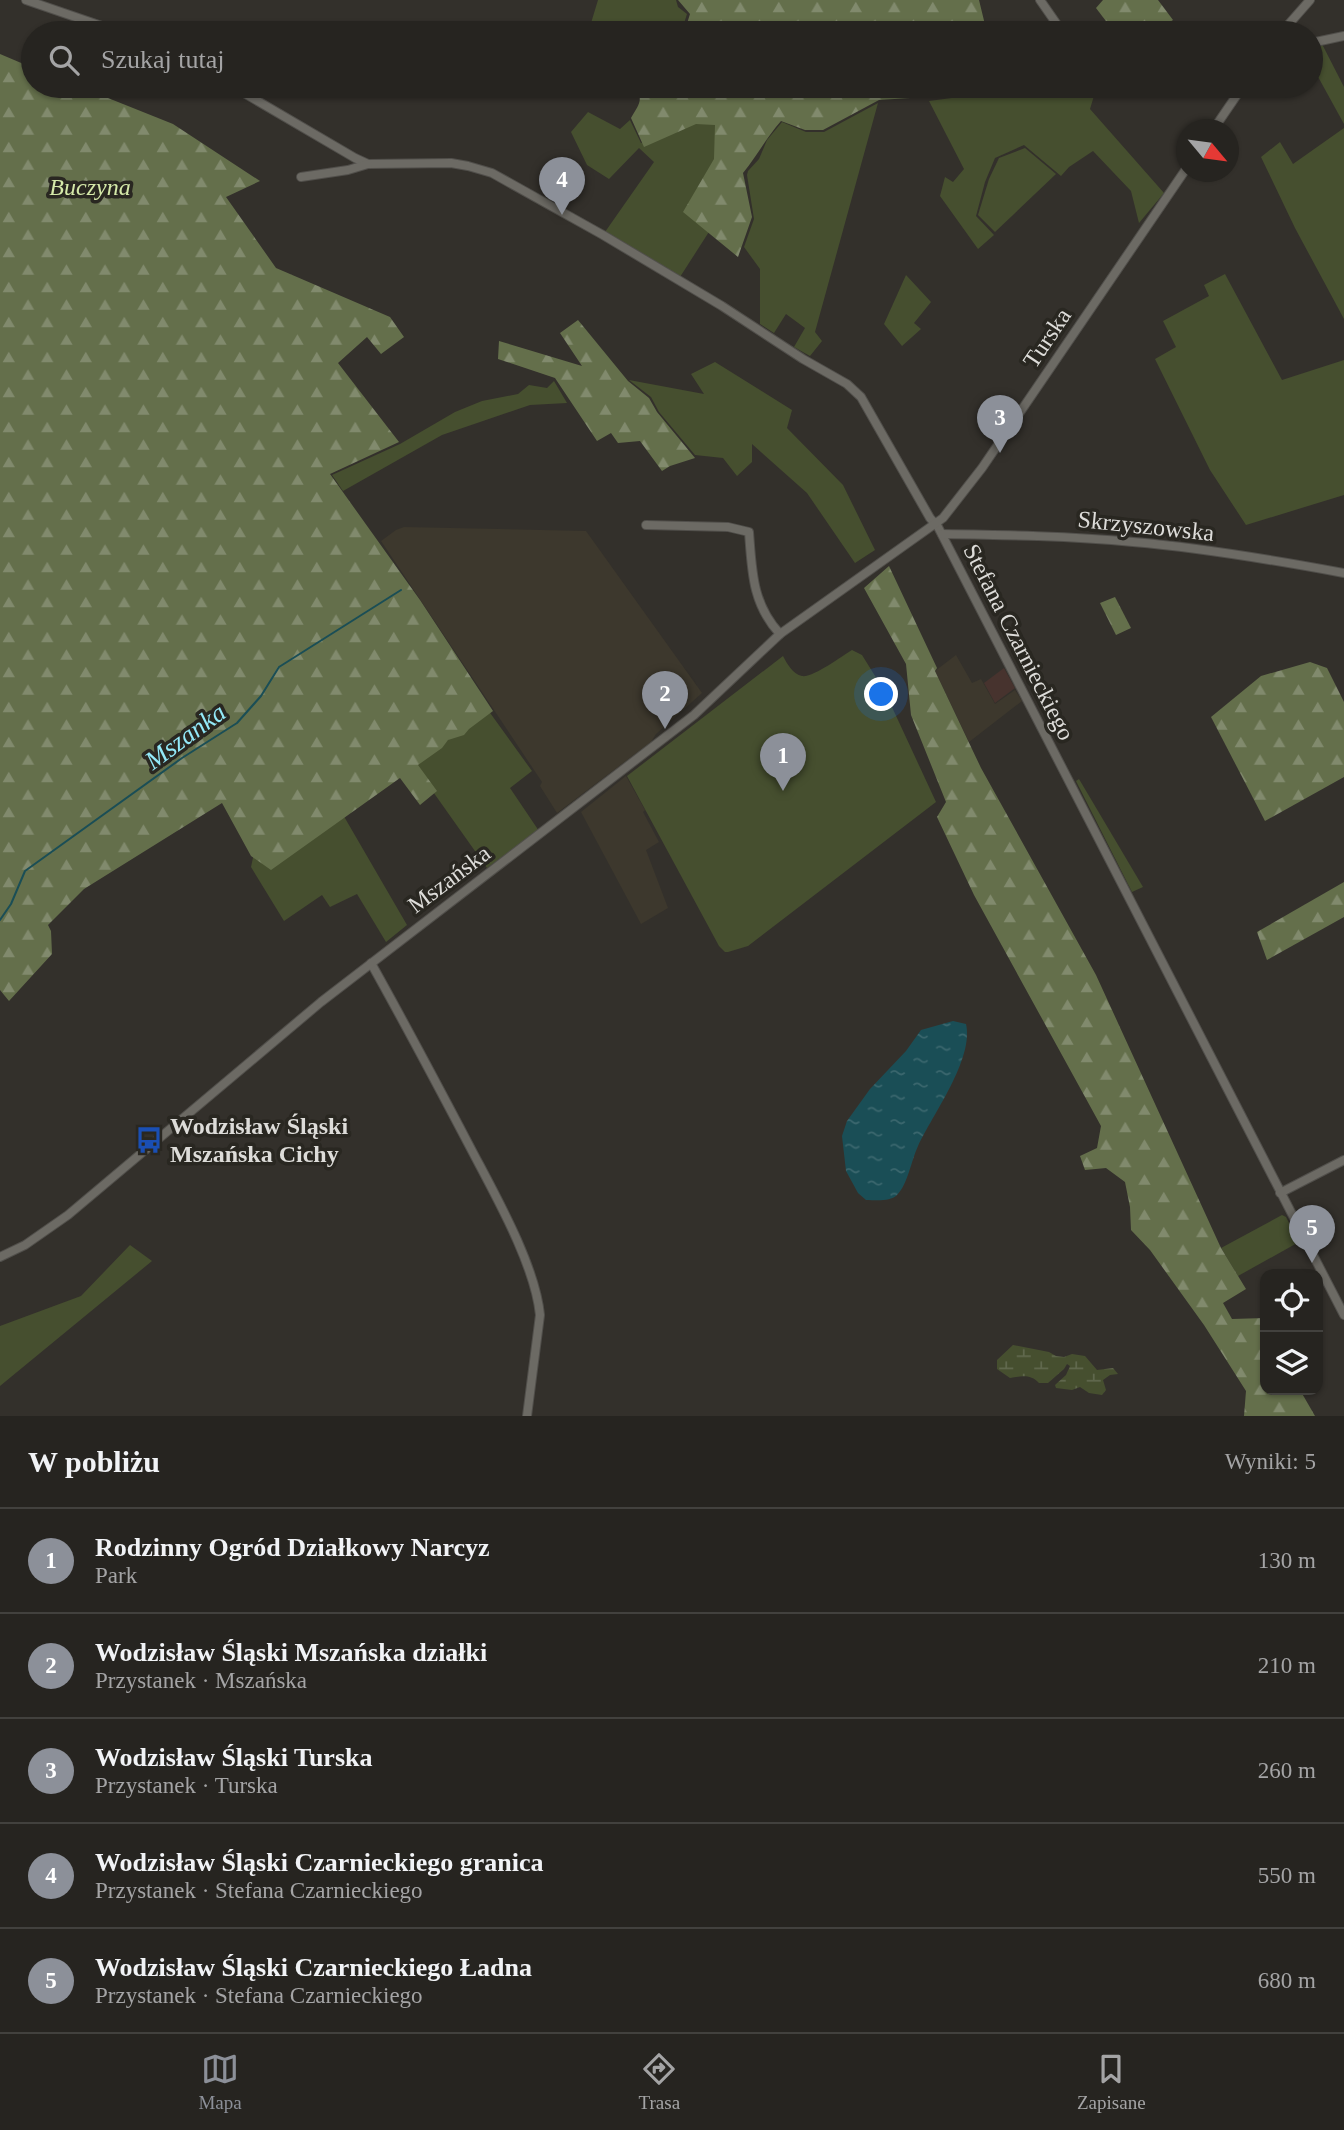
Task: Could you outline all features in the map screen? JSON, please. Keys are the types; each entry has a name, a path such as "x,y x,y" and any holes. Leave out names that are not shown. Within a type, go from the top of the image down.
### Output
{"street":[{"path":"26,0 87,21"},
{"path":"1040,0 1055,21"},
{"path":"1292,21 1310,0"},
{"path":"1323,40 1344,36"},
{"path":"253,98 368,164"},
{"path":"1220,119 1235,98"},
{"name":"Stefana Czarnieckiego","path":"368,164 432,163 468,166 503,178 722,306 847,384 861,397 930,518 942,534 1344,1315"},
{"path":"301,177 368,164"},
{"name":"Turska","path":"923,534 936,525 954,505 982,468 1177,182"},
{"path":"646,525 728,527 749,532 753,580 760,605 780,634"},
{"name":"Mszańska","path":"0,1257 25,1245 68,1215 321,1002 694,715 780,634 923,534"},
{"name":"Skrzyszowska","path":"942,534 1136,542 1344,573"},
{"path":"371,963 481,1168 530,1273 540,1315 527,1416"},
{"path":"1280,1193 1344,1160"}],"shaded area":[{"path":"404,527 586,531 702,693 656,734 651,742 557,813 540,786 542,782 381,541"},
{"path":"956,655 972,683 981,679 995,704 1015,690 1022,701 969,742 935,671"},
{"path":"1004,668 1015,688 995,703 984,683"},
{"path":"626,776 659,842 646,850 668,908 641,924 581,812"}],"green space":[{"path":"598,0 676,0 678,7 687,14 685,21 592,21"},
{"path":"678,0 979,0 984,21 688,21 690,14"},
{"path":"1103,0 1158,0 1173,20 1106,21 1096,8"},
{"path":"1323,46 1344,87 1344,124 1323,86"},
{"name":"Buczyna","path":"0,54 21,63 21,98 108,98 173,124 260,181 226,197 276,268 390,317 404,337 381,354 367,337 338,363 399,442 330,474 420,600 493,711 464,735 448,740 442,748 418,765 437,791 420,805 400,778 271,870 251,856 222,803 84,889 48,925 51,931 52,954 9,1001 0,990"},
{"path":"640,98 910,98 879,100 823,130 805,130 781,121 743,173 752,217 738,257 683,212 714,159 715,125 696,124 644,147 631,118"},
{"path":"952,98 1093,98 1090,109 1164,193 1139,223 1131,191 1093,151 1069,167 1061,176 1024,145 995,158 976,216 994,235 978,249 940,196 945,177 953,182 964,169 929,101"},
{"path":"878,103 815,332 822,341 810,356 794,347 805,328 786,314 774,333 760,324 760,269 744,247 754,219 748,171 759,159 767,140 782,122 806,132 824,132"},
{"path":"588,112 620,129 630,120 641,143 693,120 720,123 714,224 680,277 605,232 654,162 639,148 609,179 587,165 571,132"},
{"path":"1344,128 1344,319 1295,228 1261,157 1280,142 1293,164"},
{"path":"1025,148 1056,174 995,232 978,215 989,179 999,158"},
{"path":"1225,274 1282,380 1344,360 1344,495 1246,525 1210,470 1155,359 1176,347 1163,321 1209,296 1204,285"},
{"path":"906,275 931,302 914,323 921,329 902,346 884,324"},
{"path":"578,320 628,381 649,398 657,412 695,458 662,471 640,441 618,443 611,433 597,441 555,378 498,359 499,341 582,366 560,333"},
{"path":"715,362 792,410 787,428 843,485 875,550 855,563 807,493 752,444 752,462 737,476 723,458 695,455 659,412 651,397 629,380 704,394 691,374"},
{"path":"554,381 567,403 530,405 442,435 343,491 332,475 400,444 455,412 482,401 518,394 529,385 547,388"},
{"path":"889,566 981,768 1096,975 1221,1248 1246,1289 1223,1303 1232,1319 1260,1318 1260,1395 1303,1395 1315,1416 1244,1416 1246,1391 1204,1325 1150,1250 1131,1230 1125,1182 1106,1168 1085,1170 1080,1156 1097,1148 1101,1126 974,895 937,817 946,802 911,715 906,664 864,588"},
{"path":"1115,597 1131,628 1116,635 1100,603"},
{"path":"852,650 862,655 885,692 936,802 748,946 725,952 719,946 627,776 783,656 796,673 807,676"},
{"path":"1310,662 1327,668 1344,702 1344,777 1265,821 1211,717 1261,676"},
{"path":"488,710 532,771 510,788 539,831 487,868 414,765"},
{"path":"1079,779 1143,887 1132,892 1076,781"},
{"path":"342,813 407,925 386,942 357,894 330,907 322,895 284,921 251,867 254,853"},
{"path":"1344,882 1344,917 1267,960 1257,932"},
{"path":"1282,1215 1286,1217 1299,1242 1238,1276 1221,1248"},
{"path":"130,1245 152,1261 0,1386 0,1326 81,1296"},
{"path":"1013,1345 1049,1352 1056,1356 1085,1356 1097,1370 1113,1368 1118,1374 1103,1380 1106,1390 1102,1395 1089,1393 1080,1387 1072,1390 1056,1388 1055,1385 1066,1375 1070,1366 1067,1364 1048,1383 1039,1383 1026,1376 1010,1378 997,1369 997,1360"}],"water":[{"path":"953,1021 966,1024 964,1053 951,1086 918,1146 904,1185 891,1199 866,1200 858,1193 846,1171 842,1136 847,1121 870,1089 906,1051 921,1030"}],"waterway":[{"name":"Mszanka","path":"0,920 11,904 25,871 182,758 237,723 261,696 279,667 401,590"}],"place":[{"name":"Wodzisław Śląski Czarnieckiego granica","path":"562,215"},
{"name":"Wodzisław Śląski Turska","path":"1000,453"},
{"name":"Wodzisław Śląski Mszańska działki","path":"665,729"},
{"name":"Rodzinny Ogród Działkowy Narcyz","path":"783,791"},
{"name":"Wodzisław Śląski Mszańska Cichy","path":"149,1140"},
{"name":"Wodzisław Śląski Czarnieckiego Ładna","path":"1312,1263"}]}
